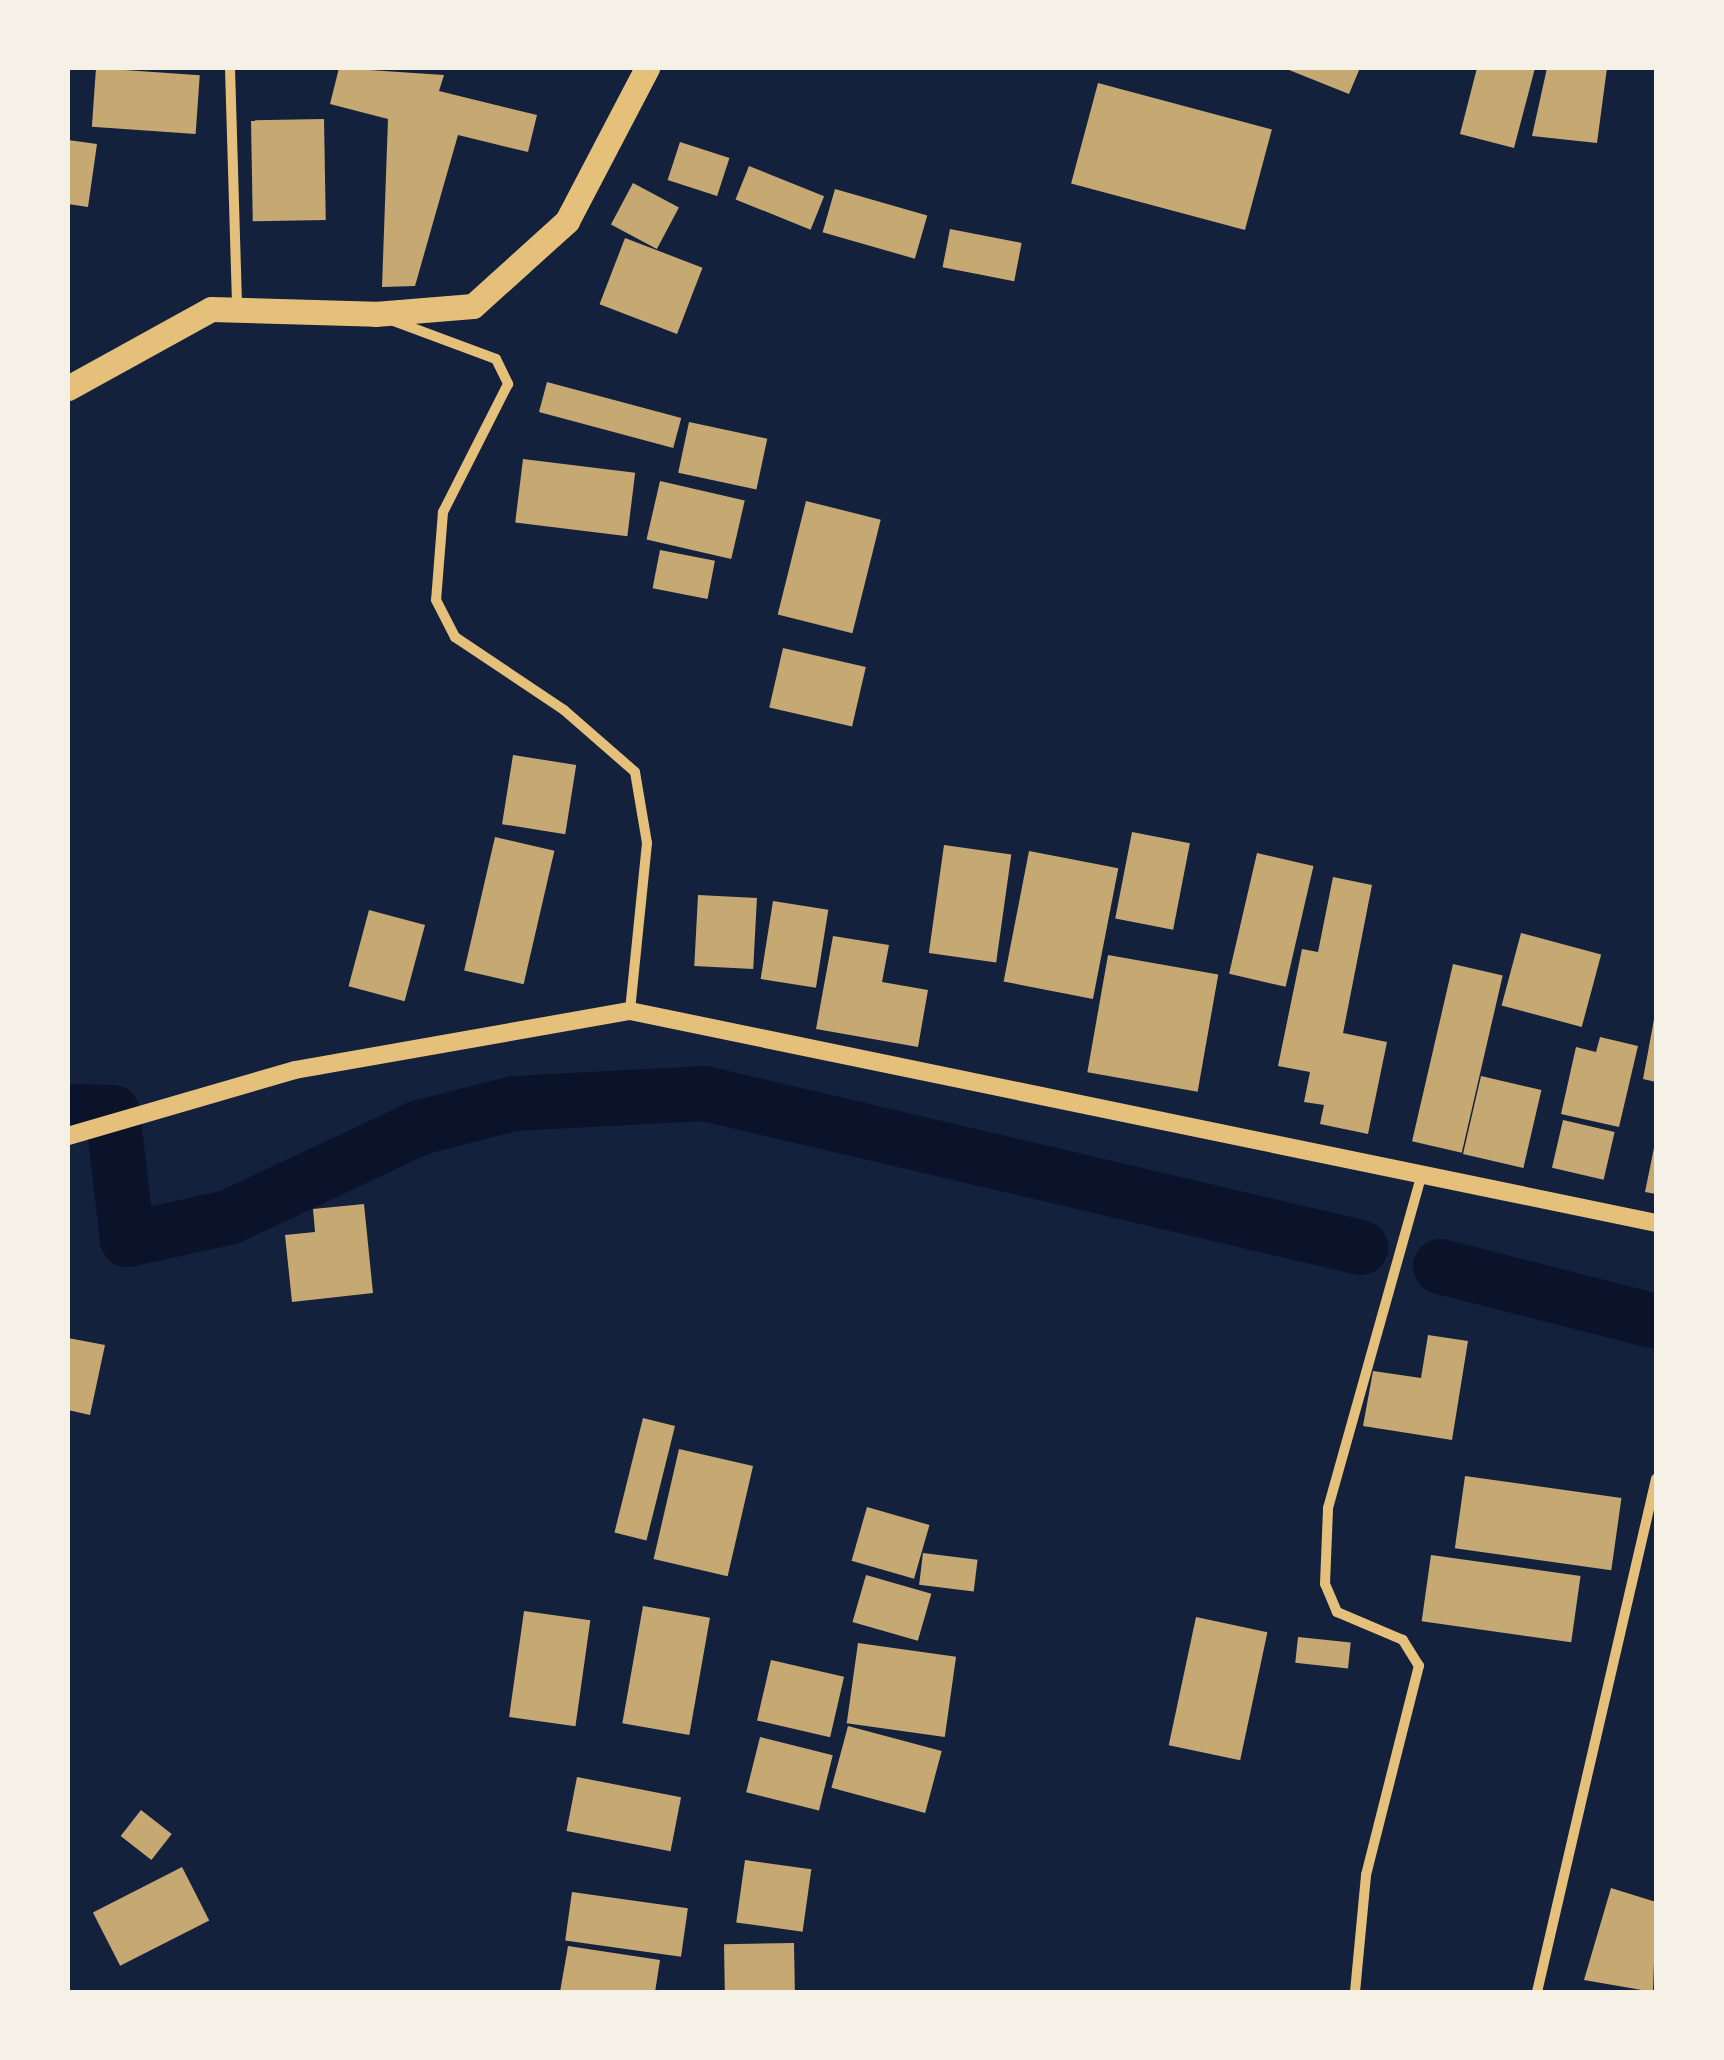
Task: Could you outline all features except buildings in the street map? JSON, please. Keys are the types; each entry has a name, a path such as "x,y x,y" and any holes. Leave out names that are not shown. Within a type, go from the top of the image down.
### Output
{"main road":[{"path":"68,388 211,309 375,314 473,306 511,280 567,221 647,68"}],"street":[{"path":"230,68 237,310"},
{"path":"375,314 496,359 508,384 442,512 436,600 455,637 564,710 634,772 646,843 630,1011"},
{"path":"68,1136 296,1070 630,1011 1420,1180 1656,1223"},
{"path":"1355,1992 1366,1875 1420,1666 1404,1640 1337,1612 1326,1584 1328,1508 1420,1180"},
{"path":"1538,1992 1656,1479"}],"waterway":[{"path":"68,1111 112,1112 127,1239 228,1217 419,1127 513,1103 704,1093 1360,1247"},
{"path":"1440,1266 1656,1321"}]}
